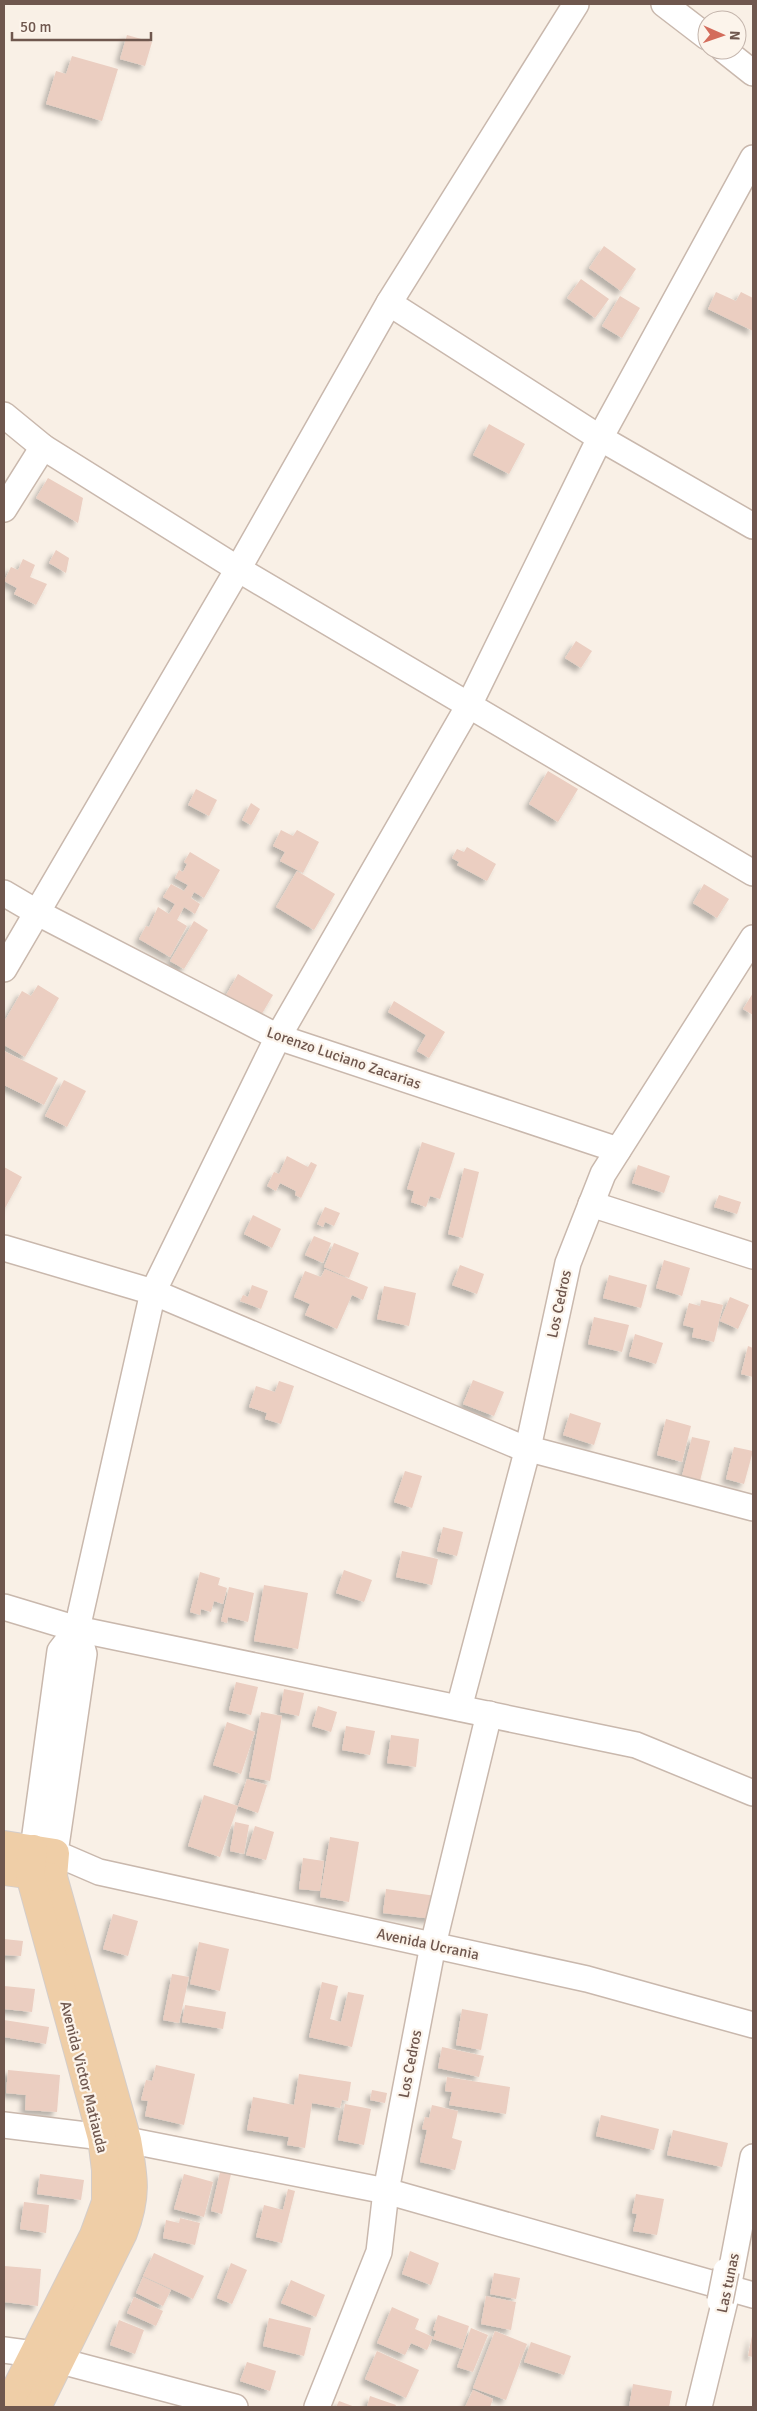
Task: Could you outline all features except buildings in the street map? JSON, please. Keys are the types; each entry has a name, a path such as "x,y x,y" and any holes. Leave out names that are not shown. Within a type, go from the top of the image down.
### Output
{"main road":[{"name":"Avenida Ucrania","path":"4,1845 43,1864"},
{"name":"Avenida Ucrania","path":"4,1871 43,1864"},
{"name":"Avenida Victor Matiauda","path":"36,2407 46,2357 106,2202 106,2170 115,2139 43,1864"},
{"name":"Avenida Victor Matiauda","path":"7,2407 46,2357"}],"street":[{"path":"4,969 238,570 389,303 576,4"},
{"path":"664,4 697,29"},
{"path":"737,60 753,73"},
{"path":"43,1864 60,1651 77,1629 153,1292 278,1037 468,707 600,438 753,158"},
{"path":"389,303 600,438 753,526"},
{"path":"4,414 43,447 238,570 753,873"},
{"path":"4,509 43,447"},
{"name":"Lorenzo Luciano Zacarias","path":"4,893 38,913 278,1037 618,1150"},
{"name":"Los Cedros","path":"458,1708 528,1448 568,1263 603,1174 753,938"},
{"path":"591,1204 753,1256"},
{"path":"4,1248 153,1292 528,1448 753,1508"},
{"path":"4,1607 77,1629 636,1745 753,1793"},
{"name":"Los Cedros","path":"317,2407 380,2252 386,2191 433,1945 489,1714"},
{"name":"Avenida Ucrania","path":"43,1864 99,1872 587,1979 753,2025"},
{"path":"4,2125 115,2139 386,2191 753,2295"},
{"name":"Las tunas","path":"699,2407 753,2157"},
{"path":"4,2350 46,2357 235,2407"}]}
